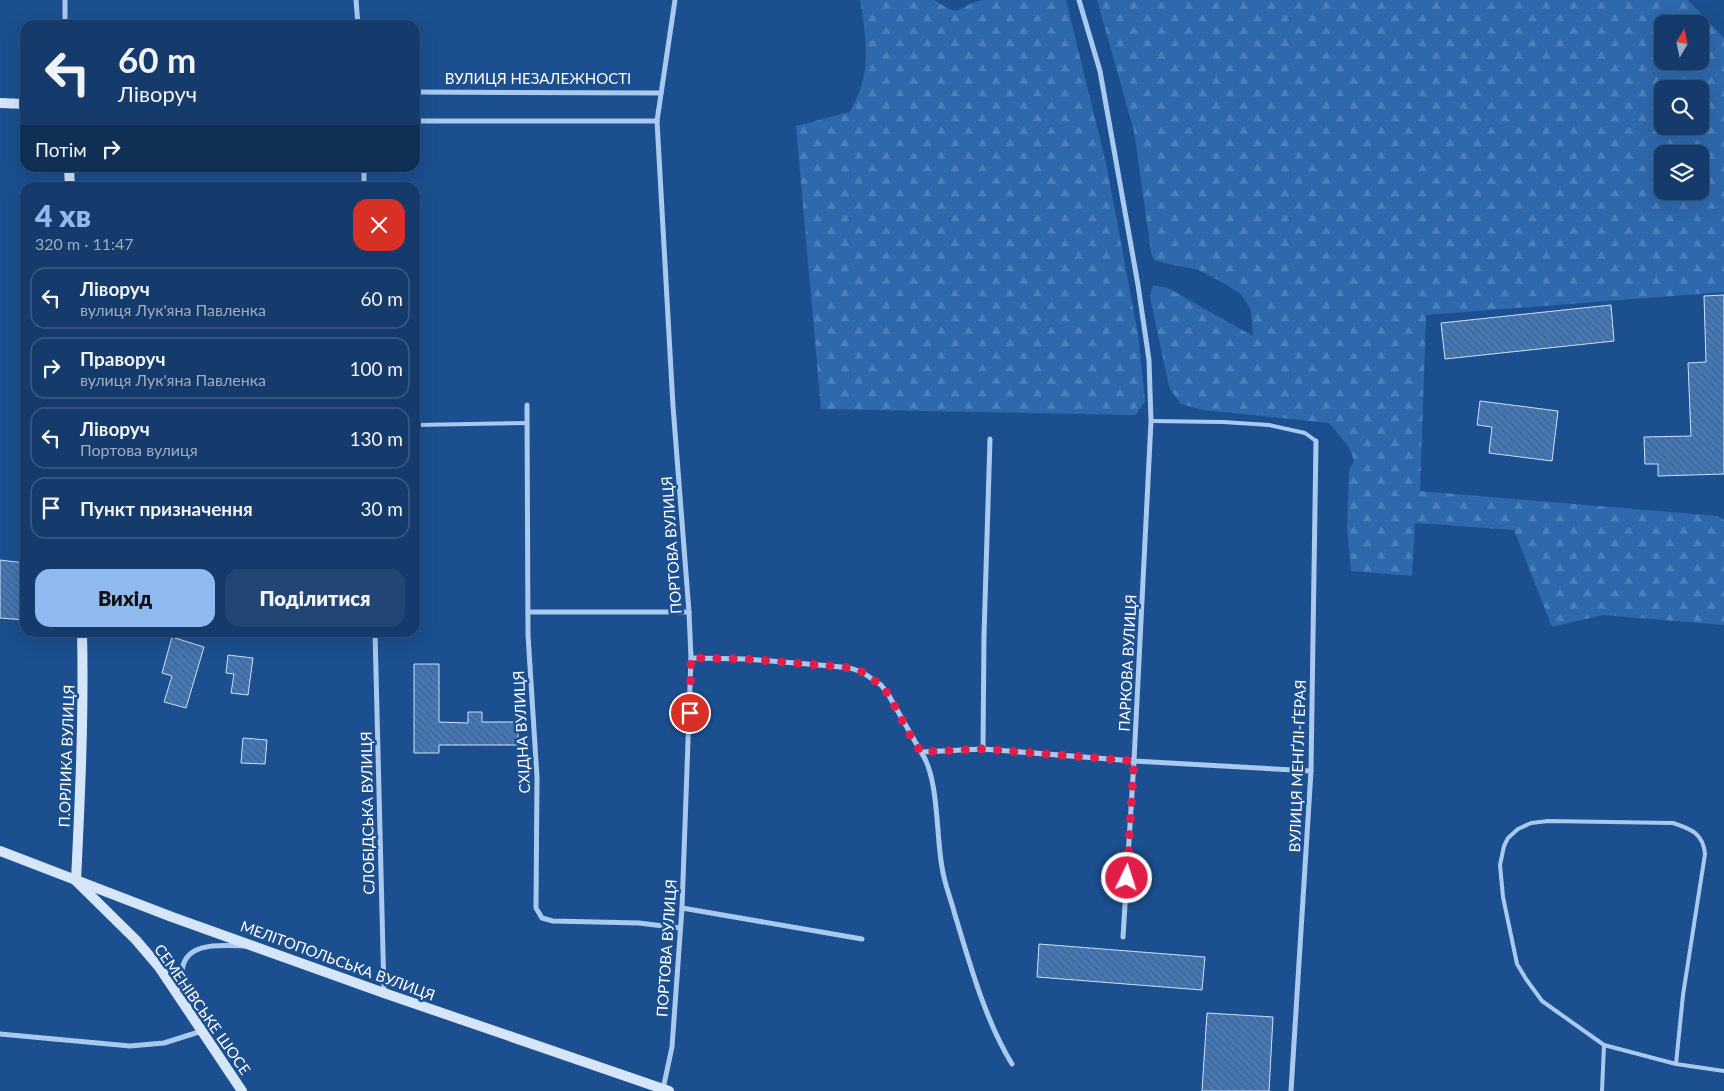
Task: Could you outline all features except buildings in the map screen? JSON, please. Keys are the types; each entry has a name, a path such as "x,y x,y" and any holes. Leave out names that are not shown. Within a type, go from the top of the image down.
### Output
{"main road":[{"path":"0,103 20,103"},
{"name":"П.ОРЛИКА ВУЛИЦЯ","path":"76,881 82,744 82,637"},
{"name":"МЕЛІТОПОЛЬСЬКА ВУЛИЦЯ","path":"0,851 76,881 384,993 666,1090"},
{"name":"СЕМЕНІВСЬКЕ ШОСЕ","path":"76,881 136,940 159,966 242,1091"}],"street":[{"path":"65,0 65,20"},
{"path":"356,0 358,20"},
{"name":"ПОРТОВА ВУЛИЦЯ","path":"666,1090 672,1047 682,908 691,658 673,406 656,121 675,0"},
{"name":"ПАРКОВА ВУЛИЦЯ","path":"1079,0 1100,71 1137,275 1150,360 1151,421 1124,937"},
{"name":"ВУЛИЦЯ НЕЗАЛЕЖНОСТІ","path":"420,92 661,93"},
{"path":"420,121 656,121"},
{"name":"СХІДНА ВУЛИЦЯ","path":"526,405 528,635 537,777 536,908 542,918 553,921 639,923 680,928"},
{"path":"983,749 984,635 990,439"},
{"name":"ВУЛИЦЯ МЕНҐЛІ-ҐЕРАЯ","path":"1291,1091 1311,771 1316,441"},
{"path":"529,612 689,612"},
{"name":"СЛОБІДСЬКА ВУЛИЦЯ","path":"375,637 384,993"},
{"path":"691,658 746,659 850,668 862,672 881,685 929,767 935,799 942,868 983,998 1000,1044 1012,1064"},
{"path":"921,752 983,749 1134,761 1311,771"},
{"path":"682,908 862,939"},
{"path":"189,1010 182,973 183,965 193,952 208,946 254,946"},
{"path":"0,1034 130,1046 164,1043 203,1031"}],"lane":[{"path":"1151,421 1268,425 1305,433 1316,441"},
{"path":"420,425 527,423"},
{"path":"1676,1064 1683,995 1705,854 1704,845 1699,837 1692,829 1673,823 1548,821 1531,823 1518,829 1508,838 1504,846 1500,865 1503,897 1518,964 1542,1001 1604,1045 1676,1064 1724,1071"},
{"path":"1602,1091 1604,1045"}],"green space":[{"path":"860,0 934,0 951,10 957,11 982,0 1066,0 1107,168 1138,334 1145,401 1136,415 821,409 796,126 850,112 860,90 866,57"},
{"path":"1097,0 1688,0 1702,15 1654,15 1654,70 1709,70 1709,22 1724,38 1724,292 1426,315 1420,491 1718,516 1724,520 1724,625 1603,615 1552,627 1514,530 1415,523 1412,576 1351,571 1347,528 1349,470 1354,461 1349,447 1329,423 1203,410 1181,404 1170,389 1167,377 1150,297 1153,285 1168,288 1253,336 1251,310 1241,294 1218,280 1196,269 1154,260 1151,252 1134,131"}],"route":[{"path":"690,713 691,658 746,659 850,668 862,672 881,685 921,752 983,749 1134,761 1127,878"}]}
